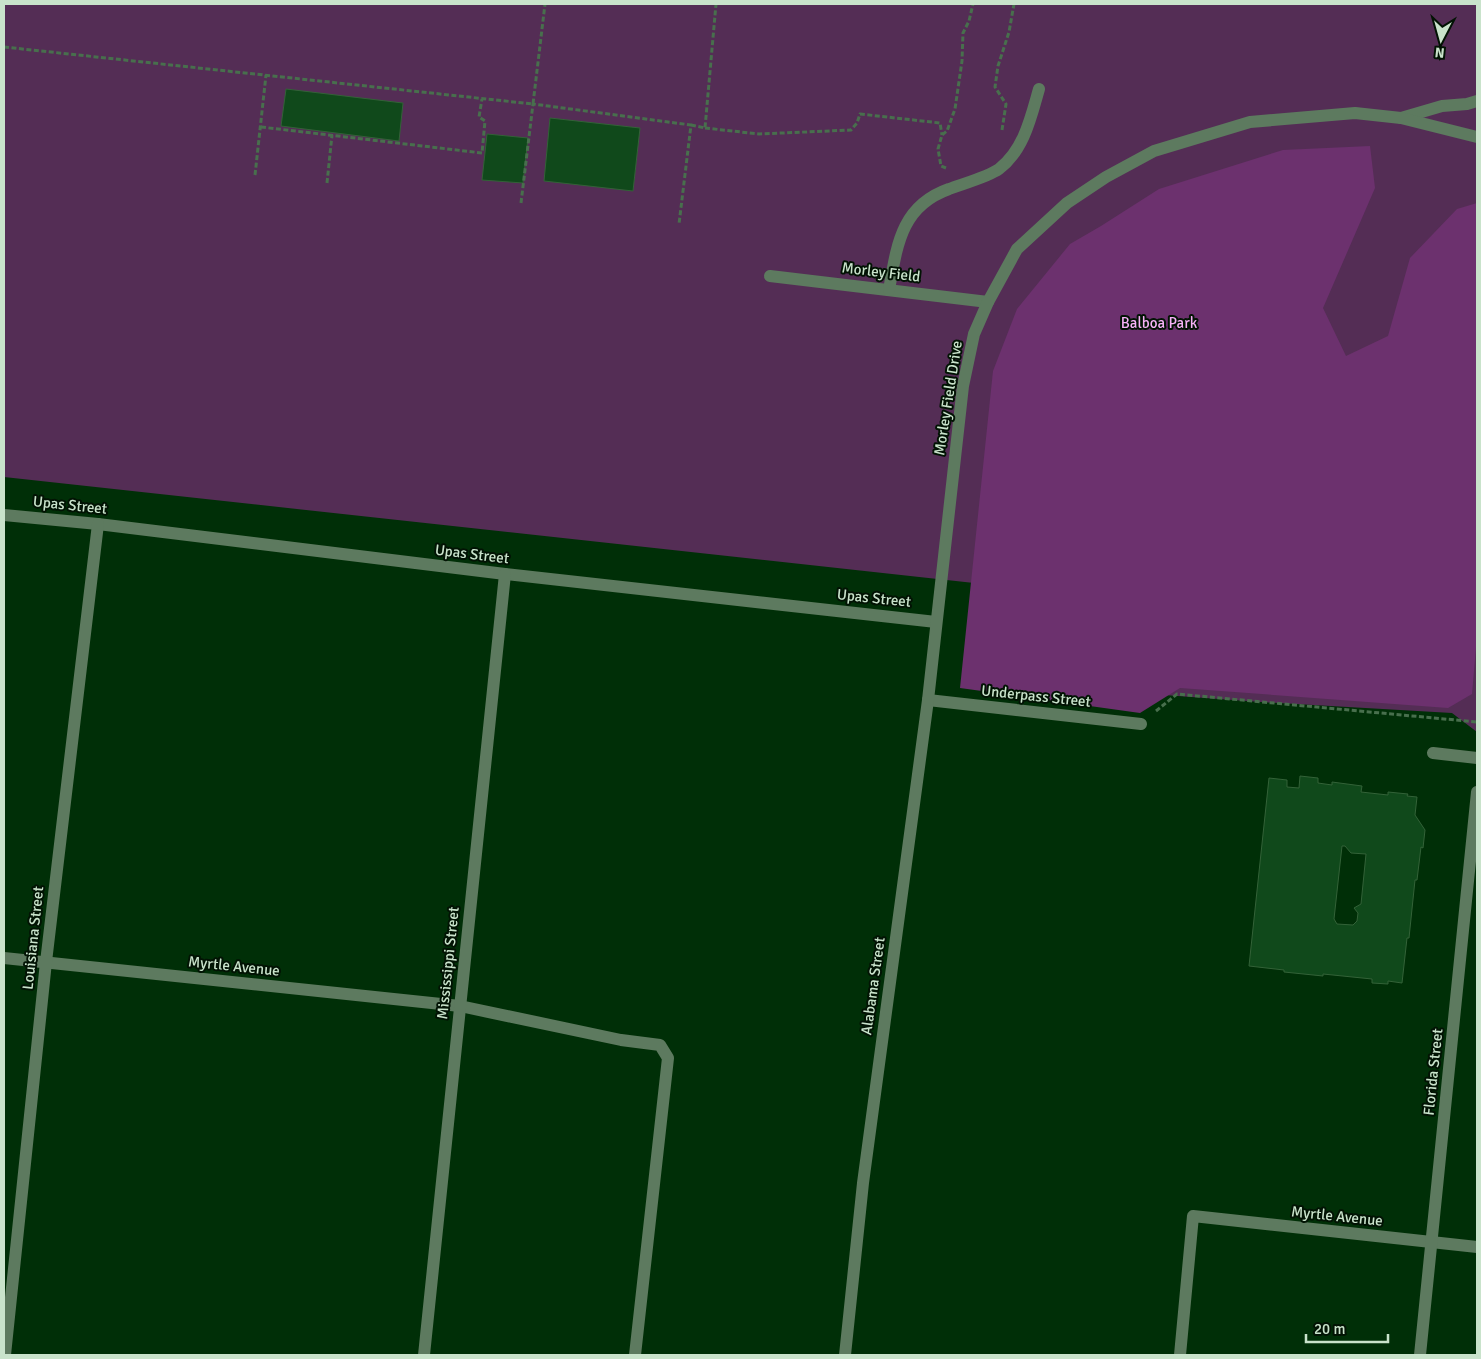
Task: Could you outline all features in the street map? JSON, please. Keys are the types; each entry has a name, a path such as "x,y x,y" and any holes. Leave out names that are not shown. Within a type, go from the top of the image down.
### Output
{"street":[{"path":"889,290 896,248 906,223 917,208 934,194 998,169 1018,148 1028,128 1039,89"},
{"name":"Morley Field Drive","path":"1401,118 1442,106 1467,104 1477,101"},
{"name":"Morley Field Drive","path":"936,622 963,386 974,334 988,302 1017,249 1067,204 1106,177 1154,151 1250,122 1355,113 1401,118 1477,137"},
{"name":"Morley Field","path":"770,276 988,302"},
{"name":"Upas Street","path":"4,515 98,524 505,574 936,622"},
{"name":"Louisiana Street","path":"5,1355 46,962 98,524"},
{"name":"Mississippi Street","path":"424,1355 505,574"},
{"name":"Alabama Street","path":"845,1355 863,1182 928,700 936,622"},
{"name":"Underpass Street","path":"928,700 1141,724"},
{"path":"1432,753 1477,758"},
{"name":"Florida Street","path":"1420,1355 1477,792"},
{"name":"Myrtle Avenue","path":"4,958 460,1006 621,1040 660,1046 668,1058 635,1355"},
{"name":"Myrtle Avenue","path":"1180,1355 1193,1216 1477,1247"}],"path":[{"path":"521,203 545,4"},
{"path":"704,128 716,4"},
{"path":"942,135 947,131 956,110 962,61 963,33 969,21 973,4"},
{"path":"998,137 1003,129 1006,104 995,87 998,66 1009,32 1014,4"},
{"path":"4,47 533,104 759,134 851,130 857,123 860,114 940,123 942,135 938,149 941,166 950,169"},
{"path":"255,175 266,75"},
{"path":"260,126 482,153 485,121 479,117 482,99"},
{"path":"679,224 691,125"},
{"path":"327,183 332,135"},
{"path":"1141,724 1177,694 1477,722"}],"green space":[{"name":"Balboa Park","path":"4,4 1477,4 1477,732 1452,713 1150,694 974,583 4,477"},
{"path":"1370,146 1375,188 1323,308 1346,356 1388,336 1410,258 1457,209 1477,203 1477,636 1472,694 1448,708 1180,688 1140,713 960,688 993,371 1017,309 1070,244 1159,189 1283,150"}],"building":[{"path":"286,89 403,103 399,141 281,126"},
{"path":"550,118 640,128 633,191 544,181"},
{"path":"487,134 528,138 523,183 482,180"},
{"path":"1300,776 1318,778 1318,783 1332,785 1332,782 1362,786 1361,792 1388,795 1388,792 1417,797 1415,815 1425,830 1417,880 1415,880 1402,983 1388,981 1388,984 1372,983 1372,979 1284,972 1284,970 1249,966 1269,778 1287,780 1287,787 1299,788","holes":["1342,846 1345,846 1351,853 1366,854 1361,904 1354,908 1358,913 1357,921 1353,925 1337,924 1334,919"]}]}
